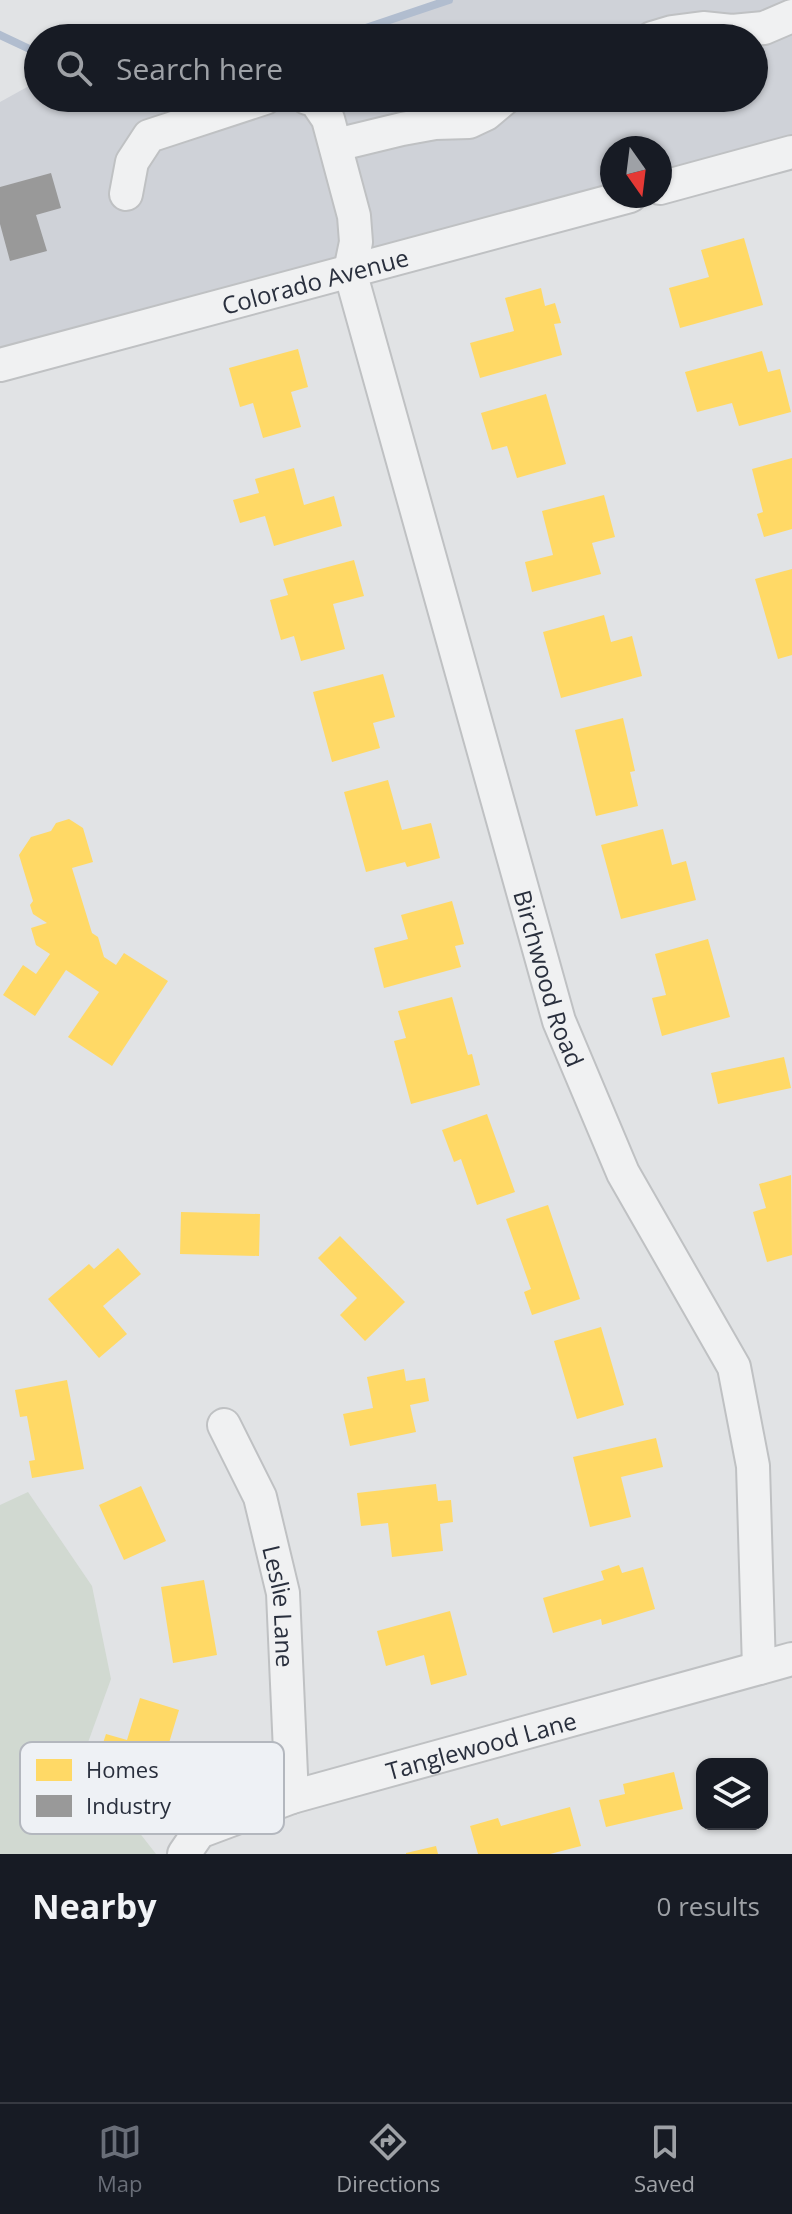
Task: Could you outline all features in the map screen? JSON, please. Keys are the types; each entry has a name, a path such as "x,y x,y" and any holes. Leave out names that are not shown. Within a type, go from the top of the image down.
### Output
{"street":[{"path":"768,26 792,16"},
{"path":"126,194 132,162 149,136 222,112"},
{"path":"323,112 336,145 354,216 356,242 350,271"},
{"path":"336,145 435,123 469,122 488,112"},
{"path":"672,185 792,152"},
{"name":"Colorado Avenue","path":"0,365 600,204"},
{"name":"Birchwood Road","path":"350,271 559,1021 623,1173 734,1367 753,1466 759,1668"},
{"name":"Leslie Lane","path":"224,1425 260,1497 283,1593 292,1797"},
{"name":"Tanglewood Lane","path":"284,1800 792,1659"},
{"name":"Tanglewood Lane","path":"184,1854 198,1834"}],"shaded area":[{"path":"449,0 792,0 792,140 672,173 672,136 600,136 600,192 0,357 0,102 24,89 24,112 768,112 768,24 378,24"},
{"path":"28,1492 92,1586 111,1679 88,1742 20,1742 20,1834 140,1834 156,1854 0,1854 0,1505"}],"building: Homes":[{"path":"744,238 763,305 680,328 669,288 709,277 701,250"},
{"path":"541,288 545,306 555,303 561,323 554,324 562,355 480,378 470,343 514,331 505,298"},
{"path":"298,349 308,387 291,392 301,427 263,438 253,403 240,407 229,368"},
{"path":"762,351 768,372 780,369 791,412 739,426 732,403 697,412 685,372"},
{"path":"546,394 566,464 517,478 507,446 492,450 481,413"},
{"path":"792,458 792,529 764,537 757,514 763,512 752,469"},
{"path":"294,468 304,505 334,496 342,526 274,546 265,516 240,523 233,500 259,493 255,479"},
{"path":"604,495 615,537 592,543 601,574 532,592 525,562 553,555 542,511"},
{"path":"354,560 364,596 333,604 345,649 301,661 294,636 281,640 270,600 288,595 283,579"},
{"path":"792,569 792,655 778,659 755,579"},
{"path":"604,615 611,642 632,636 642,676 561,698 543,632"},
{"path":"383,674 395,717 373,723 380,748 332,762 313,692"},
{"path":"623,718 635,771 630,772 638,806 596,816 575,730"},
{"path":"388,780 402,830 431,823 440,858 407,867 405,862 366,872 344,792"},
{"path":"69,819 83,828 93,862 72,868 92,933 98,937 104,957 116,965 124,953 168,981 112,1066 68,1037 99,992 66,970 35,1016 3,995 23,965 36,974 50,954 36,945 31,928 47,923 33,914 30,905 33,901 19,855 31,837 51,831 56,823"},
{"path":"663,829 672,865 686,861 696,900 621,919 601,845"},
{"path":"452,901 464,944 455,946 461,967 384,988 374,948 408,939 401,915"},
{"path":"708,939 730,1017 662,1036 652,998 666,995 655,954"},
{"path":"452,997 480,1085 411,1104 394,1041 406,1038 398,1011"},
{"path":"784,1057 791,1088 718,1104 711,1073"},
{"path":"487,1114 515,1192 477,1205 461,1159 454,1162 442,1130"},
{"path":"791,1175 792,1255 767,1262 753,1212 766,1208 759,1184"},
{"path":"548,1205 580,1299 532,1315 524,1292 531,1289 506,1219"},
{"path":"181,1212 260,1214 259,1256 180,1254"},
{"path":"340,1236 405,1302 365,1341 340,1315 357,1298 318,1258"},
{"path":"118,1248 141,1274 103,1306 127,1334 99,1358 48,1299 89,1264 94,1269"},
{"path":"601,1327 624,1405 577,1419 554,1341"},
{"path":"404,1369 406,1381 425,1378 429,1401 410,1405 416,1432 350,1446 343,1414 373,1408 367,1377"},
{"path":"67,1380 84,1469 32,1478 29,1461 35,1460 27,1416 20,1417 15,1390"},
{"path":"656,1438 663,1467 621,1477 631,1517 590,1527 573,1457"},
{"path":"436,1484 438,1501 451,1500 453,1522 440,1524 443,1551 392,1557 388,1523 361,1526 357,1493"},
{"path":"141,1486 166,1541 124,1560 99,1505"},
{"path":"619,1565 622,1573 643,1567 655,1609 602,1625 601,1619 553,1633 543,1598 604,1580 601,1571"},
{"path":"204,1580 217,1655 173,1663 161,1587"},
{"path":"450,1611 467,1675 431,1685 424,1655 386,1666 377,1631"},
{"path":"140,1698 179,1710 169,1742 103,1742 106,1734 127,1740"},
{"path":"674,1772 683,1809 606,1827 599,1800 625,1794 623,1784"},
{"path":"570,1807 581,1846 550,1854 478,1854 470,1826 498,1818 501,1826"},
{"path":"436,1846 438,1854 406,1854 406,1853"}],"building: Industry":[{"path":"51,173 61,208 36,215 47,251 10,261 0,224 0,187"}],"waterway":[{"path":"378,24 449,0"},
{"path":"0,35 24,46"}]}
